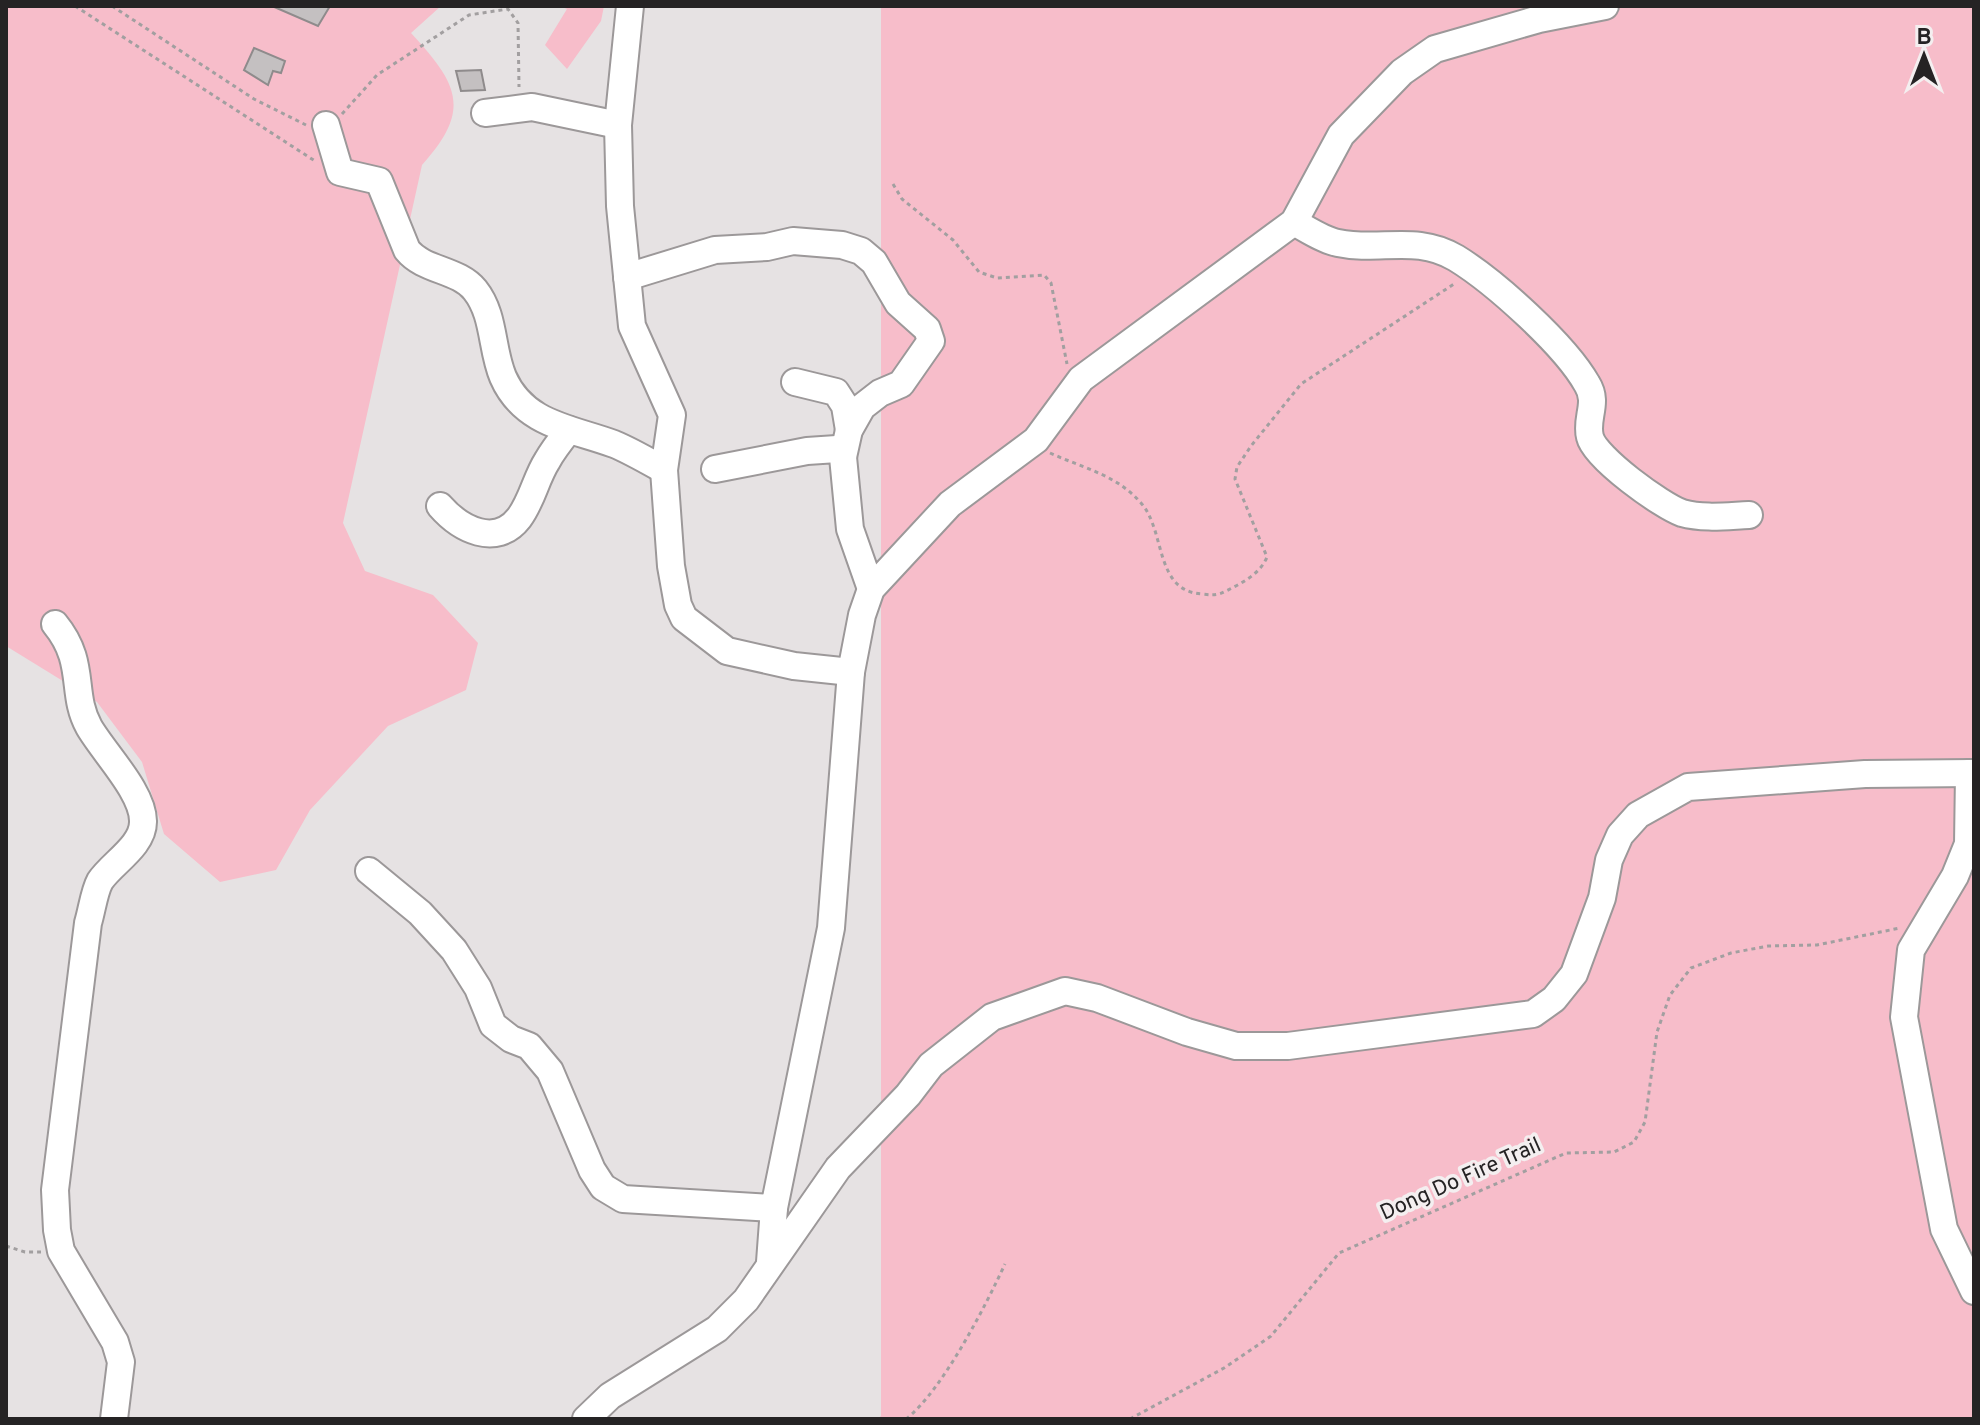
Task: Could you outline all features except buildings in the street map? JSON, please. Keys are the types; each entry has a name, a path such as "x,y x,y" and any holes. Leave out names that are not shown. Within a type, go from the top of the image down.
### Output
{"street":[{"path":"630,6 618,125 627,277 632,326 672,415 664,470 671,566 684,618 727,651 794,666 851,672"},
{"path":"770,1267 774,1208 831,928 851,672 862,615 871,589 950,504 1036,440 1070,392 1119,349 1294,222 1341,135 1413,64 1435,49 1539,19 1605,6"},
{"path":"485,113 532,107 618,125"},
{"path":"326,125 340,172 379,181 407,250 415,260 473,288 486,307 502,373 512,396 533,416 616,445 664,470"},
{"path":"1294,222 1336,243 1379,245 1406,242 1456,258 1545,332 1587,382 1594,397 1590,438 1598,451 1630,480 1680,512 1711,518 1749,515"},
{"path":"627,277 715,250 815,241 861,251 874,262 898,303 927,329 931,341 901,384 862,407 849,430 843,457 850,529 871,589"},
{"path":"795,382 836,392 845,406 849,430"},
{"path":"440,506 456,524 468,529 489,534 508,529 520,516 546,462 569,430"},
{"path":"715,469 826,449 837,449 843,457"},
{"path":"55,624 67,638 78,666 87,724 139,801 144,824 139,836 100,882 88,923 55,1190 61,1251 115,1342 121,1362 114,1419"},
{"path":"586,1419 610,1396 717,1329 746,1300 838,1168 908,1095 931,1065 992,1017 1065,991 1097,998 1187,1032 1236,1046 1288,1046 1533,1014 1554,999 1574,974 1594,923 1609,860 1620,835 1638,815 1688,787 1738,782 1865,774 1972,773 1968,844 1955,876 1924,923 1911,950 1904,1017 1944,1229 1974,1291"},
{"path":"369,871 399,894 454,950 478,988 493,1025 511,1039 529,1046 550,1071 603,1187 623,1199 774,1208"}],"path":[{"path":"75,6 303,156 340,172"},
{"path":"112,6 254,99 309,127 326,125 344,113 377,75 469,15 508,9 518,23 520,65 517,111"},
{"path":"893,184 902,199 953,240 979,272 997,278 1044,275 1051,283 1070,392"},
{"path":"1036,440 1051,454 1101,473 1123,486 1144,506 1168,573 1177,586 1193,594 1217,595 1252,576 1263,567 1267,557 1235,479 1237,467 1251,446 1301,384 1432,300 1470,269"},
{"name":"Dong Do Fire Trail","path":"1130,1419 1224,1368 1271,1336 1323,1271 1350,1247 1566,1153 1614,1152 1634,1142 1645,1122 1657,1032 1670,995 1691,968 1731,953 1768,946 1817,945 1924,923"},
{"path":"6,1246 25,1252 61,1251"},
{"path":"906,1419 917,1410 944,1371 1005,1264"}],"shaded area":[{"path":"6,6 441,6 411,33 448,82 453,97 453,112 448,128 422,165 343,523 365,571 433,595 478,643 466,690 388,726 310,810 276,870 220,882 164,834 142,762 97,702 6,646"},
{"path":"560,6 604,6 601,21 567,69 545,45 567,9"},
{"path":"881,6 1974,6 1974,1419 877,1419 881,1416"}]}
